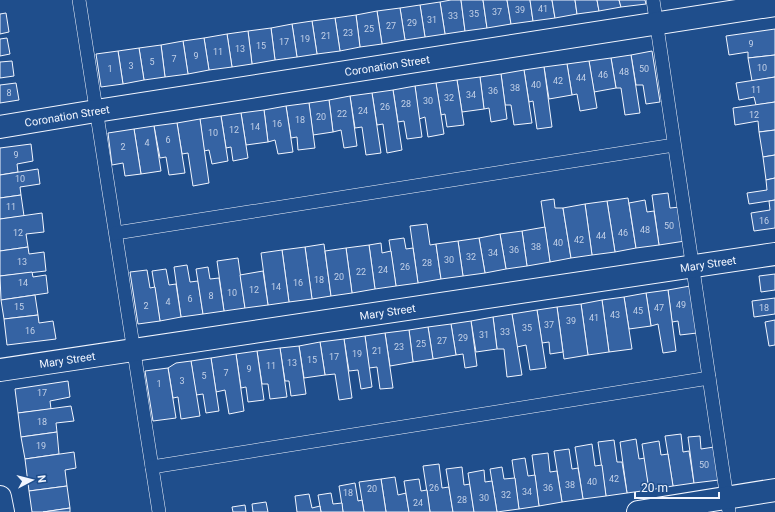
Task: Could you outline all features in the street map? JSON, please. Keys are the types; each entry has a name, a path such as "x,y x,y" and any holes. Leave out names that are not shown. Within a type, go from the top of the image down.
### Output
{"street":[{"name":"Coronation Street","path":"0,127 775,5"},
{"name":"Mary Street","path":"0,370 775,254"},
{"path":"638,512 728,505 775,490"},
{"path":"0,497 2,512"}],"lane":[{"path":"79,0 159,512"},
{"path":"653,0 728,505"},
{"path":"116,233 674,145"},
{"path":"152,467 709,378"}],"building":[{"path":"461,0 465,31 445,34 440,2"},
{"path":"461,0 483,0 487,28 465,31"},
{"path":"483,0 507,0 511,24 487,28"},
{"path":"507,0 530,0 533,21 511,24"},
{"path":"530,0 552,0 555,18 533,21"},
{"path":"552,0 575,0 577,14 555,18"},
{"path":"575,0 597,0 599,11 577,14"},
{"path":"597,0 619,0 621,7 599,11"},
{"path":"619,0 645,0 646,4 621,7"},
{"path":"440,2 445,34 425,37 420,5"},
{"path":"420,5 425,37 405,40 400,8"},
{"path":"400,8 405,40 382,44 377,11"},
{"path":"377,11 382,44 360,47 356,15"},
{"path":"6,13 9,32 0,34 0,14"},
{"path":"356,15 360,47 340,51 335,18"},
{"path":"335,18 340,51 317,54 312,21"},
{"path":"312,21 317,54 297,57 292,24"},
{"path":"292,24 297,57 275,60 271,28"},
{"path":"271,28 275,60 252,64 248,31"},
{"path":"775,29 775,55 748,58 748,52 729,55 726,36"},
{"path":"248,31 252,64 232,67 227,34"},
{"path":"227,34 232,67 209,70 204,38"},
{"path":"7,38 10,54 0,56 0,39"},
{"path":"204,38 209,70 188,74 183,41"},
{"path":"183,41 188,74 165,77 161,45"},
{"path":"161,45 165,77 144,80 139,48"},
{"path":"139,48 144,80 123,84 118,51"},
{"path":"118,51 123,84 101,87 96,54"},
{"path":"652,51 660,102 646,104 643,85 636,85 631,55"},
{"path":"631,55 640,113 625,115 621,88 616,88 611,58"},
{"path":"775,55 775,77 752,81 748,58"},
{"path":"611,58 616,88 594,92 589,61"},
{"path":"12,61 14,76 0,78 0,62"},
{"path":"589,61 597,108 580,111 577,94 572,95 567,64"},
{"path":"567,64 572,95 549,99 544,67"},
{"path":"544,67 552,127 537,129 533,101 529,102 524,70"},
{"path":"524,70 532,123 514,125 511,105 505,105 501,74"},
{"path":"501,74 507,119 491,122 489,108 484,109 480,77"},
{"path":"480,77 484,109 462,112 457,80"},
{"path":"775,77 775,102 756,105 754,97 739,100 736,83"},
{"path":"457,80 464,125 447,127 445,114 441,115 436,83"},
{"path":"16,83 19,100 0,103 0,85"},
{"path":"436,83 444,134 428,137 425,117 419,119 415,86"},
{"path":"415,86 422,137 407,139 404,121 398,122 393,90"},
{"path":"393,90 402,150 387,153 383,124 377,125 372,93"},
{"path":"372,93 381,153 366,155 362,127 355,128 350,96"},
{"path":"350,96 357,146 344,148 341,130 333,132 329,100"},
{"path":"329,100 333,132 313,135 309,103"},
{"path":"775,102 775,130 759,132 758,121 735,125 733,108"},
{"path":"309,103 315,148 298,150 297,137 291,138 286,106"},
{"path":"286,106 293,152 278,154 275,140 268,142 264,110"},
{"path":"264,110 268,142 246,145 241,113"},
{"path":"241,113 248,158 233,161 231,147 226,148 221,116"},
{"path":"221,116 228,161 212,164 209,150 204,151 200,119"},
{"path":"200,119 209,183 193,186 188,153 182,154 177,123"},
{"path":"177,123 185,173 169,175 166,157 160,158 154,126"},
{"path":"154,126 161,171 141,174 134,129"},
{"path":"134,129 141,174 125,176 123,163 112,165 108,133"},
{"path":"775,130 775,155 763,157 759,132"},
{"path":"31,144 33,161 17,164 18,172 0,175 0,148"},
{"path":"775,155 775,178 766,180 763,157"},
{"path":"38,169 40,184 20,187 21,195 0,198 0,175"},
{"path":"775,178 775,200 749,204 747,193 767,190 766,180"},
{"path":"668,193 670,208 680,207 685,241 659,245 652,195"},
{"path":"21,195 24,216 0,219 0,198"},
{"path":"628,198 636,248 615,252 607,201"},
{"path":"554,199 555,208 563,208 571,258 550,262 541,201"},
{"path":"645,200 647,212 654,211 659,245 636,248 629,203"},
{"path":"775,200 775,228 754,231 751,213 770,210 769,201"},
{"path":"607,201 615,252 592,255 585,204"},
{"path":"585,204 592,255 571,258 563,208"},
{"path":"42,213 44,232 26,234 28,247 0,251 0,219"},
{"path":"427,224 430,245 436,244 441,279 418,283 410,226"},
{"path":"545,227 550,262 527,266 522,231"},
{"path":"522,231 527,266 506,269 500,234"},
{"path":"500,234 506,269 485,273 479,238"},
{"path":"404,238 406,249 413,248 418,283 396,286 389,240"},
{"path":"479,238 485,273 463,276 458,241"},
{"path":"458,241 463,276 441,279 436,244"},
{"path":"381,243 382,253 391,251 396,286 375,289 369,245"},
{"path":"324,244 331,296 312,299 305,247"},
{"path":"369,245 375,289 352,293 346,248"},
{"path":"28,247 29,254 44,252 46,271 0,276 0,251"},
{"path":"305,247 312,299 289,302 282,250"},
{"path":"346,248 352,293 331,296 325,251"},
{"path":"282,250 289,302 268,305 261,253"},
{"path":"238,258 245,308 224,311 217,261"},
{"path":"187,265 190,282 198,281 203,314 181,317 174,267"},
{"path":"208,267 210,279 219,278 224,311 203,314 196,269"},
{"path":"166,269 169,285 176,284 181,317 160,321 152,271"},
{"path":"147,270 150,288 155,287 160,321 138,324 130,272"},
{"path":"263,271 268,305 245,308 240,275"},
{"path":"32,272 33,277 46,275 48,293 1,300 0,276"},
{"path":"775,274 775,290 761,292 759,276"},
{"path":"690,286 697,333 680,335 678,321 672,322 668,290"},
{"path":"668,290 676,351 663,353 658,324 651,326 646,293"},
{"path":"646,293 651,326 629,329 624,297"},
{"path":"35,295 38,315 4,319 1,300"},
{"path":"624,297 632,349 609,352 602,300"},
{"path":"775,298 775,314 754,317 752,301"},
{"path":"602,300 609,352 588,355 581,304"},
{"path":"581,304 588,355 564,359 557,307"},
{"path":"557,307 563,352 550,354 549,342 542,343 537,310"},
{"path":"537,310 546,368 530,370 526,345 517,347 512,314"},
{"path":"512,314 522,375 507,377 504,349 497,349 493,317"},
{"path":"38,315 39,323 53,321 56,339 7,345 4,319"},
{"path":"493,317 497,349 476,352 471,321"},
{"path":"775,320 775,345 769,346 765,322"},
{"path":"471,321 477,366 465,368 463,354 456,355 451,324"},
{"path":"451,324 456,355 433,359 428,327"},
{"path":"428,327 433,359 413,362 409,330"},
{"path":"409,330 413,362 390,366 385,333"},
{"path":"385,333 393,388 380,389 377,367 369,368 365,336"},
{"path":"365,336 372,387 361,389 358,370 349,371 344,339"},
{"path":"344,339 352,398 339,400 335,374 325,375 320,342"},
{"path":"320,342 325,375 304,378 299,346"},
{"path":"299,346 306,394 291,396 289,381 285,381 280,348"},
{"path":"280,348 287,397 270,399 268,384 262,384 257,351"},
{"path":"257,351 264,400 248,402 246,387 241,388 236,354"},
{"path":"236,354 244,411 229,414 225,390 216,392 211,358"},
{"path":"211,358 219,411 206,413 203,394 196,395 191,361"},
{"path":"191,361 200,416 181,419 178,397 173,398 168,368 176,363"},
{"path":"168,368 176,418 153,421 145,371"},
{"path":"68,381 70,397 50,401 51,409 18,413 15,389"},
{"path":"71,406 74,421 56,423 57,432 21,437 18,413"},
{"path":"57,432 59,454 25,459 21,437"},
{"path":"681,434 683,452 689,451 694,483 673,486 665,436"},
{"path":"700,436 701,449 714,447 719,480 694,483 688,437"},
{"path":"636,439 639,459 645,458 649,490 627,493 620,442"},
{"path":"614,440 617,462 622,462 627,493 606,496 598,442"},
{"path":"659,441 661,455 668,454 673,486 649,490 642,444"},
{"path":"592,444 595,466 602,465 606,496 583,499 575,447"},
{"path":"569,449 572,469 578,468 583,499 562,502 554,451"},
{"path":"74,452 76,468 65,470 67,486 29,491 25,459"},
{"path":"548,453 550,472 557,471 562,502 539,506 532,455"},
{"path":"525,458 528,476 535,475 539,506 519,509 512,460"},
{"path":"439,464 442,488 449,487 453,512 430,512 423,466"},
{"path":"462,467 464,485 470,484 474,512 453,512 446,469"},
{"path":"502,467 504,479 515,478 519,509 497,512 490,469"},
{"path":"484,470 485,482 492,481 497,512 474,512 468,473"},
{"path":"395,477 398,495 406,493 409,512 386,512 381,479"},
{"path":"381,479 386,512 364,512 359,482"},
{"path":"419,479 421,491 427,490 430,512 409,512 404,481"},
{"path":"355,483 358,501 362,500 364,512 343,512 339,486"},
{"path":"67,486 70,508 32,512 29,491"},
{"path":"331,493 333,504 342,503 343,512 321,512 318,495"},
{"path":"309,494 312,508 320,506 321,512 297,512 295,496"},
{"path":"266,502 268,512 253,512 252,504"},
{"path":"245,505 246,512 233,512 232,507"},
{"path":"70,508 70,512 43,512"}]}
